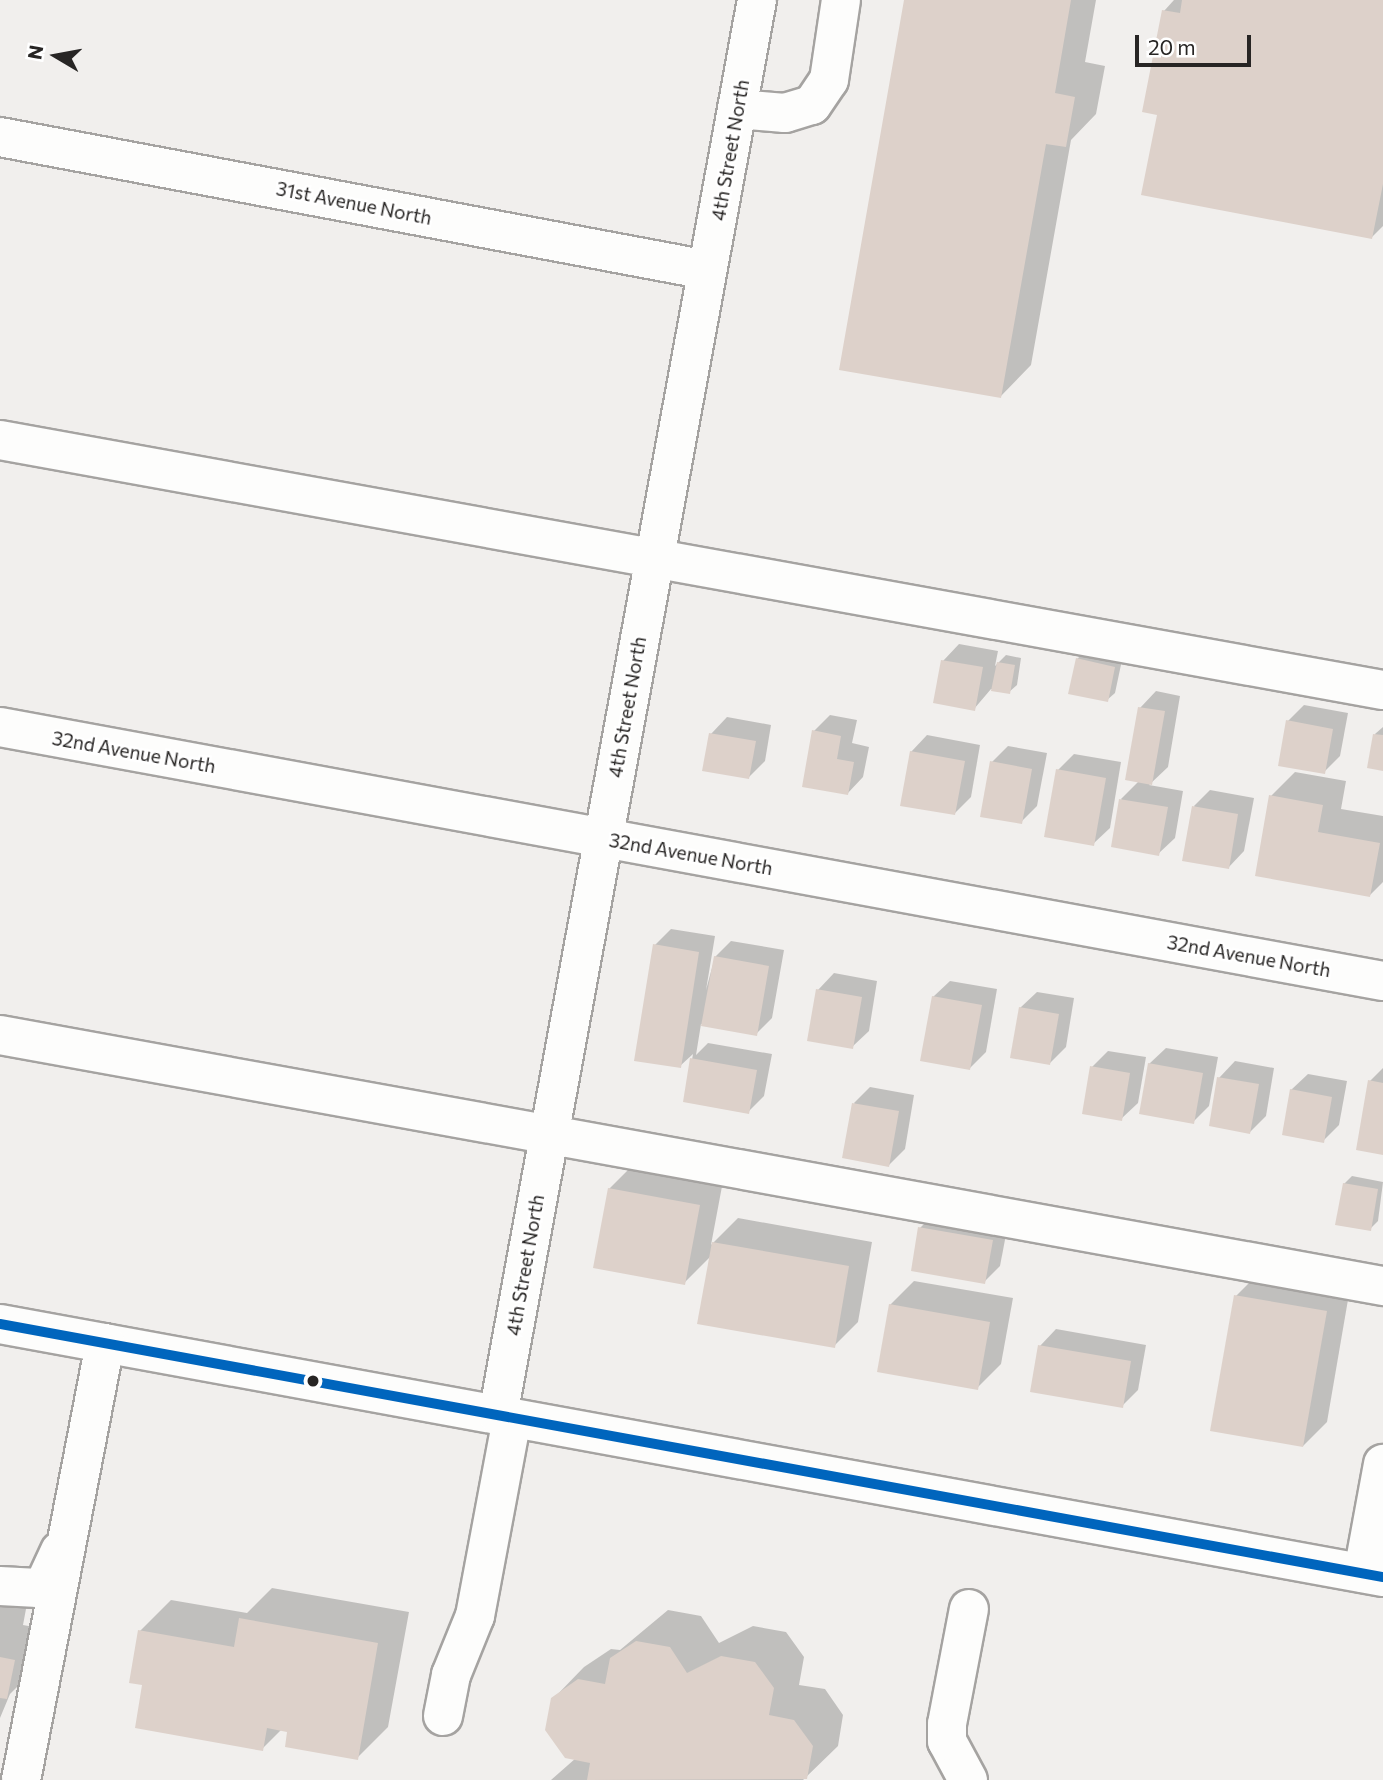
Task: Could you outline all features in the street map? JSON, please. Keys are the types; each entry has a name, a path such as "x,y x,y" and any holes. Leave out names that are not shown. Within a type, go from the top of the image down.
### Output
{"street":[{"name":"4th Street North","path":"443,1716 451,1675 475,1616 549,1138 757,0"},
{"path":"737,108 785,113 812,105 829,79 841,0"},
{"name":"31st Avenue North","path":"0,137 708,270"},
{"path":"0,440 1383,690"},
{"name":"32nd Avenue North","path":"0,727 1383,981"},
{"path":"0,1035 549,1138 1383,1286"},
{"path":"0,1324 1373,1575 1383,1464"},
{"path":"21,1780 105,1343"},
{"path":"0,1586 38,1588 52,1572 68,1532"},
{"path":"968,1780 947,1741 947,1724 969,1609"}],"building":[{"path":"904,0 1071,0 1055,93 1075,97 1066,147 1046,144 1001,398 839,370"},
{"path":"1182,0 1383,0 1383,184 1372,239 1141,195 1157,115 1142,112 1162,10 1180,13"},
{"path":"1076,658 1115,667 1108,702 1068,694"},
{"path":"941,660 983,667 975,711 933,703"},
{"path":"997,662 1015,665 1010,694 991,691"},
{"path":"1138,707 1165,711 1152,785 1125,780"},
{"path":"1286,720 1333,729 1325,774 1278,766"},
{"path":"812,730 841,736 837,759 854,762 848,795 802,787"},
{"path":"709,733 756,741 749,779 702,771"},
{"path":"1373,734 1383,735 1383,771 1367,768"},
{"path":"910,751 965,761 955,815 900,806"},
{"path":"990,761 1032,769 1022,824 980,817"},
{"path":"1056,769 1106,778 1094,846 1044,837"},
{"path":"1269,795 1323,805 1318,832 1380,843 1370,897 1255,876"},
{"path":"1119,799 1168,807 1159,856 1111,847"},
{"path":"1192,806 1238,814 1229,869 1182,861"},
{"path":"653,944 699,952 681,1068 634,1061"},
{"path":"714,956 769,966 757,1036 701,1026"},
{"path":"816,989 862,997 853,1049 807,1041"},
{"path":"932,996 982,1005 970,1070 920,1061"},
{"path":"1019,1007 1059,1014 1050,1065 1010,1058"},
{"path":"690,1058 757,1070 749,1114 683,1102"},
{"path":"1148,1063 1203,1073 1194,1124 1139,1114"},
{"path":"1090,1066 1130,1073 1122,1121 1082,1114"},
{"path":"1217,1077 1259,1084 1250,1134 1209,1126"},
{"path":"1368,1080 1383,1083 1383,1155 1356,1150"},
{"path":"1290,1089 1332,1097 1324,1143 1282,1135"},
{"path":"852,1103 899,1111 889,1167 842,1158"},
{"path":"1343,1183 1378,1189 1371,1231 1335,1225"},
{"path":"608,1188 700,1205 685,1285 593,1268"},
{"path":"918,1227 993,1240 985,1284 911,1271"},
{"path":"712,1242 849,1266 835,1348 697,1324"},
{"path":"1234,1295 1327,1311 1303,1447 1210,1431"},
{"path":"889,1304 990,1322 978,1390 877,1372"},
{"path":"1038,1345 1131,1361 1123,1408 1030,1392"},
{"path":"239,1618 378,1643 358,1760 285,1747 287,1732 267,1728 263,1751 135,1728 142,1685 129,1683 138,1630 234,1647"},
{"path":"636,1641 670,1647 687,1673 721,1656 755,1662 774,1688 769,1715 794,1720 813,1746 807,1779 587,1780 590,1763 565,1758 545,1730 551,1698 578,1679 605,1684 610,1658"},
{"path":"0,1657 15,1660 7,1699 0,1698"}],"transit line":[{"path":"0,1324 1383,1577"}]}
